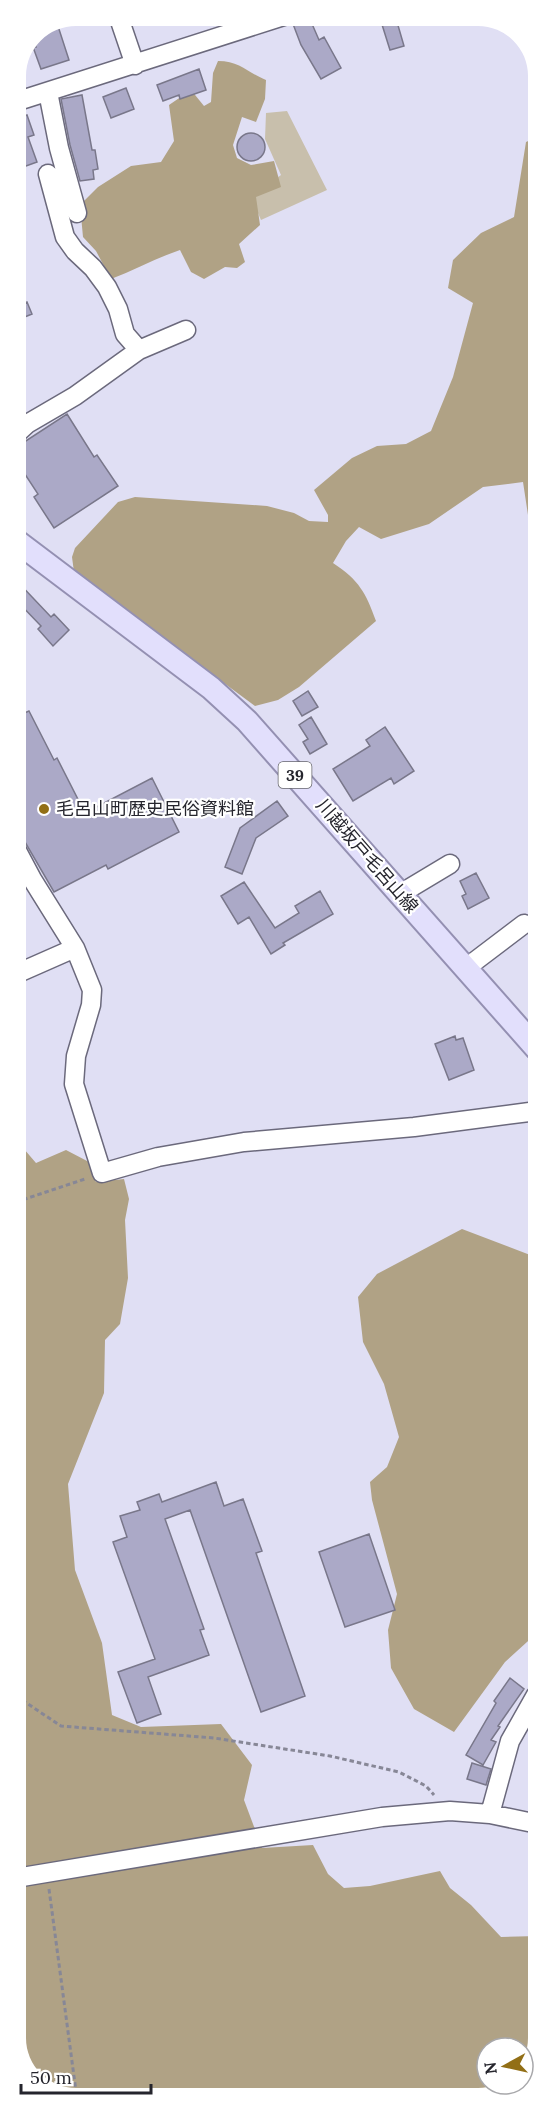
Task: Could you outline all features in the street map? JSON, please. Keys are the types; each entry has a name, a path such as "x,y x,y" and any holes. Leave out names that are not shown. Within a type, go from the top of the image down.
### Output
{"main road":[{"name":"川越坂戸毛呂山線","path":"26,548 212,688 247,721 528,1039"}],"street":[{"path":"122,26 135,65"},
{"path":"26,99 254,26"},
{"path":"48,92 60,154 77,213"},
{"path":"48,174 65,237 107,288 118,309 125,334 139,350"},
{"path":"26,425 75,396 139,350 186,330"},
{"path":"400,894 450,864"},
{"path":"26,868 75,948 92,990 91,1005 76,1056 74,1084 102,1173 158,1156 244,1142 414,1127 528,1112"},
{"path":"466,968 524,924"},
{"path":"26,969 75,948"},
{"path":"490,1814 510,1741 528,1709"},
{"path":"26,1877 382,1817 450,1811 490,1814 528,1822"}],"path":[{"path":"26,1199 102,1173"},
{"path":"26,1703 61,1726 214,1738 330,1756 399,1772 426,1786 450,1811"},
{"path":"47,1874 76,2088"}],"shaded area":[{"path":"218,61 238,65 266,80 265,99 256,122 242,117 233,145 237,158 251,165 274,161 281,187 256,197 260,225 239,244 245,262 237,268 225,267 204,279 191,272 180,250 111,279 96,251 83,237 80,205 98,187 131,166 161,162 174,141 169,105 191,90 204,106 211,102 213,73"},
{"path":"287,111 327,190 261,220 251,197 281,175 265,139 266,113"},
{"path":"528,141 528,515 523,482 483,487 429,524 381,539 359,527 346,541 333,563 355,581 369,603 376,621 299,687 278,700 255,706 209,672 185,659 74,572 72,557 75,548 118,502 135,497 267,506 294,513 309,521 328,522 328,515 314,490 352,458 377,446 406,444 431,431 453,377 473,303 448,288 453,260 481,233 514,217 526,142"},
{"path":"66,1150 89,1162 96,1182 124,1179 129,1199 125,1220 128,1278 120,1324 105,1340 104,1393 68,1484 75,1570 102,1643 112,1715 141,1727 221,1724 252,1765 244,1800 262,1848 313,1845 328,1874 344,1888 370,1886 440,1871 450,1888 471,1905 501,1937 528,1936 528,2036 475,2036 475,2088 72,2088 56,2085 48,2080 32,2063 26,2048 26,1151 36,1163"},
{"path":"462,1229 528,1254 528,1641 505,1662 454,1732 414,1709 391,1668 388,1630 397,1594 372,1500 370,1482 387,1467 399,1437 384,1384 363,1342 358,1297 377,1274"}],"building":[{"path":"294,26 313,26 319,40 324,37 341,68 321,79 301,45"},
{"path":"382,26 398,26 404,46 390,50"},
{"path":"59,28 69,60 41,69 34,49 40,40"},
{"path":"199,69 206,90 180,99 179,95 163,101 157,85"},
{"path":"126,88 134,109 111,118 103,97"},
{"path":"82,95 92,150 95,150 98,169 93,170 94,179 80,181 61,99"},
{"path":"27,115 34,135 28,137 37,162 26,166"},
{"path":"251,133 261,137 265,147 261,157 251,161 241,157 237,147 241,137"},
{"path":"26,302 32,314 26,316"},
{"path":"67,414 94,457 97,455 118,486 54,528 34,497 38,494 26,476 26,441"},
{"path":"26,591 51,617 54,614 69,630 53,646 38,629 41,626 26,610"},
{"path":"308,691 318,707 302,716 293,701"},
{"path":"29,711 54,760 57,758 85,813 152,778 179,832 108,869 106,865 54,892 26,844 26,712"},
{"path":"311,717 327,744 310,754 303,742 308,739 299,725"},
{"path":"385,727 414,771 394,784 391,778 353,801 333,769 370,746 366,740"},
{"path":"277,801 288,816 256,838 242,874 225,867 240,828"},
{"path":"476,873 489,898 468,909 462,896 466,894 460,881"},
{"path":"244,882 275,928 299,913 295,906 320,891 333,914 283,943 285,945 271,954 249,917 238,924 221,896"},
{"path":"455,1036 456,1040 463,1038 474,1070 449,1080 435,1044"},
{"path":"216,1482 224,1506 243,1499 262,1551 256,1553 305,1696 261,1712 190,1510 165,1519 204,1629 200,1630 209,1655 148,1677 161,1714 137,1723 118,1672 155,1659 113,1542 127,1537 120,1516 140,1510 137,1502 159,1494 162,1502"},
{"path":"369,1534 395,1610 345,1627 319,1552"},
{"path":"510,1678 524,1689 498,1726 500,1727 491,1740 496,1742 483,1765 466,1755 496,1703 494,1701"},
{"path":"472,1763 491,1769 486,1785 467,1779"}],"place":[{"name":"毛呂山町歴史民俗資料館","path":"44,809"}]}
